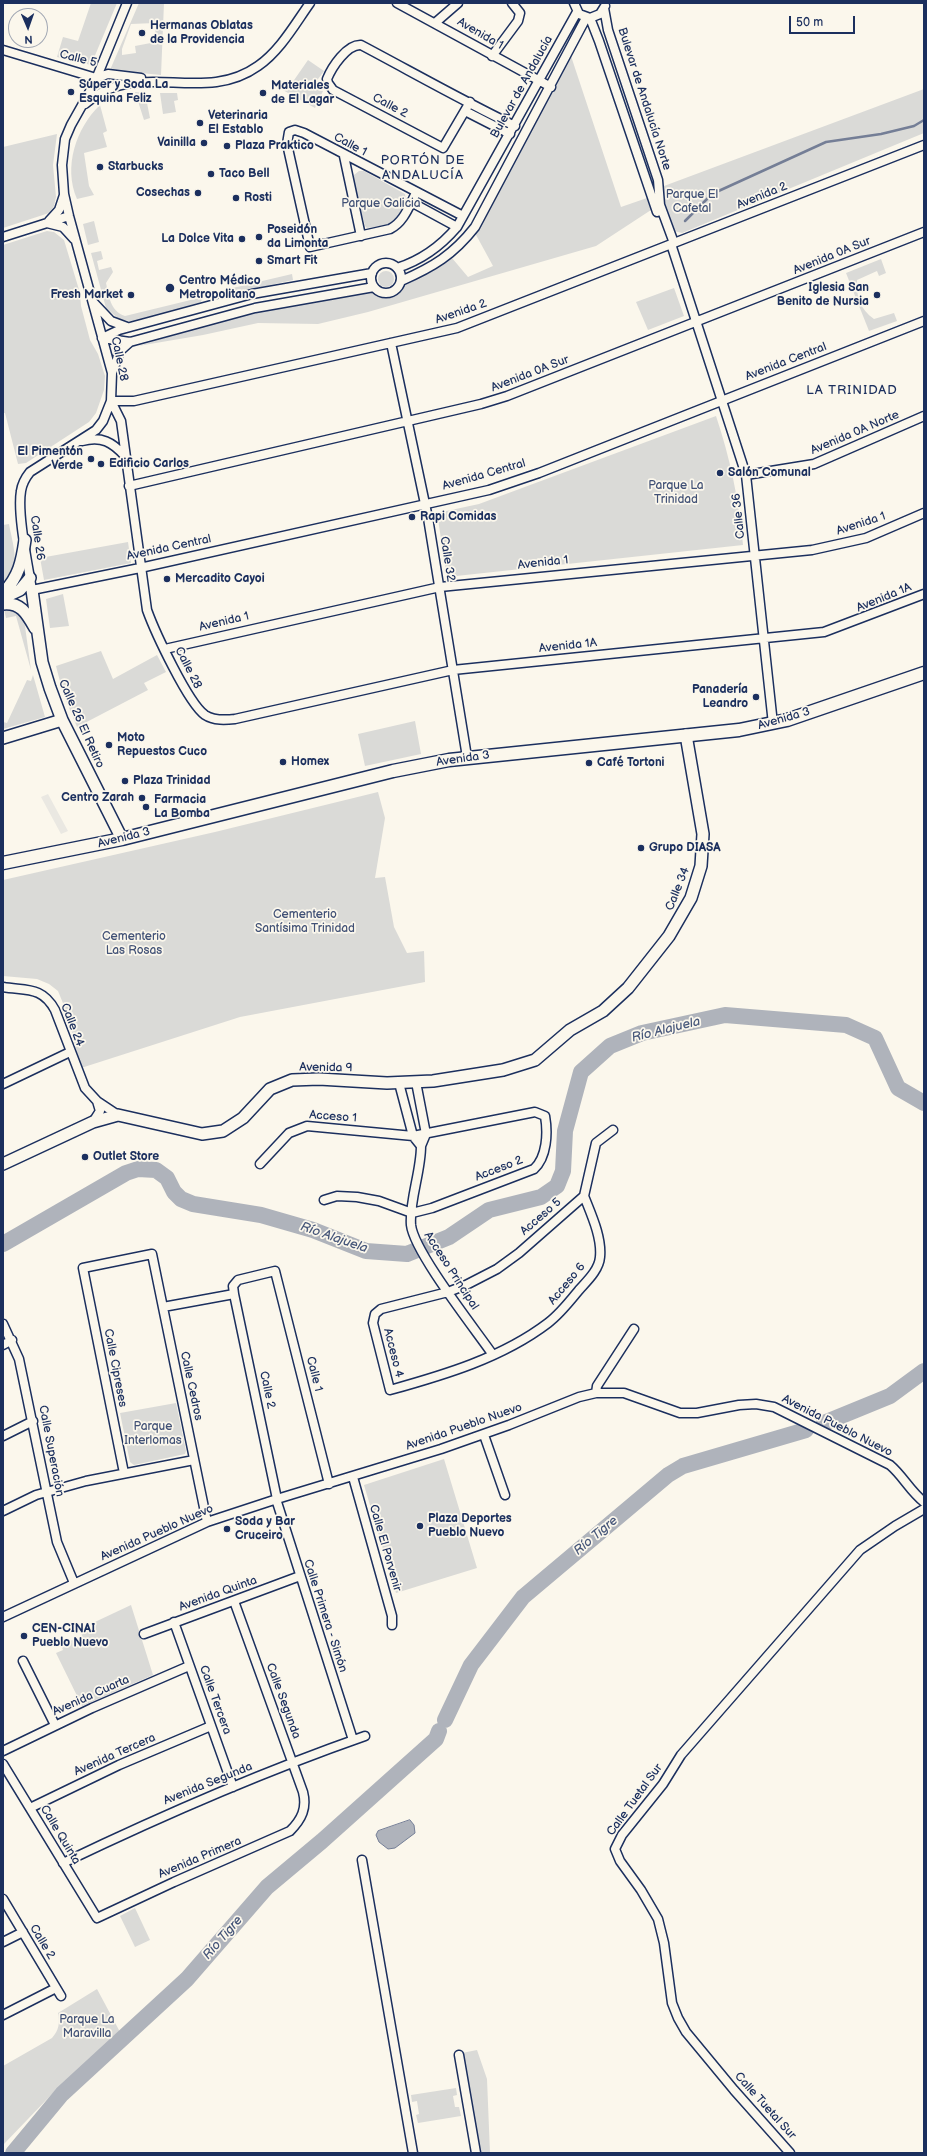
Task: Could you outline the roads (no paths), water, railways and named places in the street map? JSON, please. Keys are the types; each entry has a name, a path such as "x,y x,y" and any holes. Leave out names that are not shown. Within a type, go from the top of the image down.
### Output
{"main road":[{"name":"Avenida 3","path":"3,863 122,839 393,771 467,757 686,735 773,724 924,673"}],"street":[{"name":"Calle 28","path":"128,3 101,68 71,125 63,149 62,166 64,194 112,373 112,401 121,421 140,568 147,610 193,703 206,716 213,719"},
{"path":"80,108 92,97 108,88 122,84 147,81 211,84 225,82 248,73 264,62 282,43 310,3"},
{"name":"Avenida 1","path":"397,3 551,87"},
{"path":"435,23 458,3"},
{"path":"492,56 518,21 520,13 512,3"},
{"path":"575,6 588,18 600,14 604,6"},
{"name":"Bulevar de Andalucía","path":"102,338 128,328 252,294 372,273 381,264 390,264 397,268 427,255 445,241 457,227 539,80 575,6"},
{"name":"Bulevar de Andalucía Norte","path":"604,6 608,30 658,180 660,204 671,244"},
{"name":"Bulevar de Andalucía","path":"102,338 130,342 255,308 374,287 381,292 390,293 397,289 401,281 431,268 450,254 465,240 475,226 588,18"},
{"name":"Bulevar de Andalucía Norte","path":"588,18 599,41 671,244"},
{"name":"Calle 2","path":"465,111 444,148 333,90 328,83 329,75 349,49 355,45 362,45 470,102"},
{"name":"Calle 5","path":"3,50 96,78 108,74 138,77 147,81"},
{"path":"101,68 108,74"},
{"path":"510,134 465,111 470,102 514,126"},
{"name":"Calle 1","path":"361,236 310,247 287,144 289,132 295,130 304,133 344,156 463,216"},
{"name":"Avenida 2","path":"112,401 134,401 440,333 469,324 924,145"},
{"path":"344,156 361,236 390,229 398,225 416,193"},
{"path":"487,173 501,180"},
{"path":"46,222 59,210 64,194"},
{"path":"411,202 457,227"},
{"path":"3,237 46,222 69,216"},
{"path":"46,222 63,227 76,242"},
{"name":"Avenida 0A Sur","path":"129,486 453,412 507,396 924,232"},
{"name":"Calle 36","path":"671,244 746,475 756,556 773,724"},
{"path":"397,268 401,276 401,281"},
{"path":"372,273 372,283 374,287"},
{"path":"318,283 320,296"},
{"path":"92,302 111,321 128,328"},
{"name":"Avenida Central","path":"3,593 20,590 32,590 140,568 483,491 539,473 924,321"},
{"path":"112,373 120,351 130,342"},
{"name":"Calle 32","path":"391,343 426,504 467,757"},
{"path":"78,442 100,425 112,401"},
{"name":"Avenida 0A Norte","path":"746,475 814,464 924,416"},
{"path":"78,442 103,440 115,445 125,456"},
{"name":"Calle 26","path":"32,590 20,506 21,489 30,472 78,442"},
{"name":"Avenida 1","path":"165,649 440,587 812,550 846,543 882,532 924,513"},
{"path":"3,593 18,573 22,560 25,540"},
{"path":"3,598 20,590 30,578"},
{"name":"Avenida Central","path":"3,603 32,590"},
{"name":"Calle 26 El Retiro","path":"32,590 45,674 62,720 122,839"},
{"name":"Avenida 1A","path":"213,719 236,720 452,670 830,631 924,594"},
{"path":"3,603 12,604 23,609 38,633"},
{"path":"3,738 62,720"},
{"name":"Calle 34","path":"610,1005 648,966 684,913 697,883 701,866 703,834 686,735"},
{"name":"Calle 24","path":"3,987 30,989 40,993 48,999 55,1010 82,1083 97,1101 118,1115"},
{"name":"Avenida 9","path":"3,1164 93,1122 118,1115 189,1132 213,1134 233,1126 266,1092 281,1083 304,1079 399,1083 416,1082 503,1070 526,1064 542,1055 570,1030 610,1005"},
{"path":"3,1084 70,1052"},
{"name":"Acceso Principal","path":"416,1082 421,1146 411,1224 415,1238 431,1266 493,1354"},
{"name":"Acceso Principal","path":"399,1083 420,1135"},
{"path":"93,1122 100,1112 97,1101"},
{"name":"Acceso 2","path":"412,1213 432,1208 534,1168 541,1162 544,1154 546,1124 545,1116 535,1112 420,1135"},
{"name":"Acceso 1","path":"260,1164 289,1133 307,1126 420,1135"},
{"path":"584,1196 596,1143 613,1130"},
{"path":"324,1200 337,1196 357,1197 379,1201 412,1213"},
{"name":"Acceso 5","path":"448,1292 472,1282 513,1257 584,1196"},
{"name":"Acceso 6","path":"493,1354 521,1341 549,1323 567,1305 597,1268 600,1257 599,1245 584,1196"},
{"name":"Calle Cipreses","path":"124,1472 83,1268 152,1254"},
{"name":"Calle Cedros","path":"152,1254 207,1522"},
{"name":"Calle 1","path":"233,1290 238,1280 275,1271 329,1484"},
{"path":"163,1307 233,1290"},
{"name":"Calle 2","path":"233,1290 277,1499"},
{"name":"Acceso 4","path":"448,1292 381,1309 374,1314 373,1323 390,1390 451,1373 493,1354"},
{"name":"Calle Superación","path":"4,1328 12,1340 19,1359 58,1547 74,1583"},
{"path":"596,1393 597,1386 634,1329"},
{"path":"3,1345 12,1340"},
{"name":"Avenida Pueblo Nuevo","path":"3,1617 207,1522 484,1435 579,1397 596,1393 624,1393 680,1413 697,1413 745,1404 774,1407 890,1465 900,1473 915,1495 924,1502"},
{"path":"3,1436 33,1421"},
{"path":"484,1435 506,1495"},
{"path":"3,1511 47,1492 86,1481 124,1472 194,1460"},
{"name":"Calle El Porvenir","path":"353,1477 392,1616 392,1625"},
{"name":"Calle Primera - Simón","path":"277,1499 300,1576 353,1740"},
{"name":"Calle Tuetal Sur","path":"790,2153 734,2090 686,2032 672,2003 664,1943 658,1919 641,1890 620,1861 615,1849 622,1835 663,1784 681,1754 860,1550 895,1526 924,1509"},
{"name":"Avenida Quinta","path":"144,1634 300,1576"},
{"name":"Calle Segunda","path":"234,1601 293,1762 303,1792 305,1802 304,1811"},
{"name":"Calle Tercera","path":"174,1622 233,1787"},
{"path":"24,1661 55,1725"},
{"name":"Avenida Cuarta","path":"3,1750 55,1725 189,1666"},
{"name":"Avenida Tercera","path":"30,1808 119,1765 211,1726"},
{"name":"Avenida Segunda","path":"63,1863 146,1823 293,1762 365,1736"},
{"name":"Calle Quinta","path":"3,1764 97,1918"},
{"name":"Avenida Primera","path":"97,1918 174,1882 282,1836 298,1822 304,1811"},
{"path":"362,1860 413,2153"},
{"name":"Calle 2","path":"3,1899 61,1996"},
{"path":"3,1942 23,1932"},
{"path":"3,2015 56,1988"},
{"path":"459,2055 476,2153"}],"waterway":[{"path":"685,221 712,194 826,142 881,134 914,126 924,120"},
{"name":"Río Alajuela","path":"3,1244 126,1173 138,1169 156,1170 167,1178 174,1192 181,1199 193,1204 261,1215 313,1230 366,1251 407,1254 449,1237 489,1210 541,1197 557,1186 563,1171 565,1131 581,1072 610,1046 642,1033 725,1015 846,1025 875,1038 898,1088 924,1103"},
{"name":"Río Tigre","path":"824,1423 890,1396 924,1371"},
{"name":"Río Tigre","path":"445,1720 471,1665 523,1597 668,1475 683,1466 806,1430"},
{"name":"Río Tigre","path":"13,2153 62,2094 187,1979 267,1887 322,1841 436,1739 439,1731"}],"place":[{"name":"Hermanas Oblatas de la Providencia","path":"142,33"},
{"name":"Súper y Soda La Esquina Feliz","path":"71,92"},
{"name":"Materiales de El Lagar","path":"263,93"},
{"name":"Veterinaria El Establo","path":"200,123"},
{"name":"Vainilla","path":"204,143"},
{"name":"Plaza Praktico","path":"227,146"},
{"name":"Starbucks","path":"100,167"},
{"name":"Taco Bell","path":"211,174"},
{"name":"Cosechas","path":"198,193"},
{"name":"Rosti","path":"236,198"},
{"name":"Poseidón da Limonta","path":"259,237"},
{"name":"La Dolce Vita","path":"242,239"},
{"name":"Smart Fit","path":"259,261"},
{"name":"Centro Médico Metropolitano","path":"170,288"},
{"name":"Fresh Market","path":"131,295"},
{"name":"Iglesia San Benito de Nursia","path":"877,295"},
{"name":"El Pimentón Verde","path":"91,459"},
{"name":"Edificio Carlos","path":"101,464"},
{"name":"Salón Comunal","path":"720,473"},
{"name":"Rapi Comidas","path":"412,517"},
{"name":"Mercadito Cayoi","path":"167,579"},
{"name":"Panadería Leandro","path":"756,697"},
{"name":"Moto Repuestos Cuco","path":"109,745"},
{"name":"Homex","path":"283,762"},
{"name":"Café Tortoni","path":"589,763"},
{"name":"Plaza Trinidad","path":"125,781"},
{"name":"Centro Zarah","path":"142,798"},
{"name":"Farmacia La Bomba","path":"146,807"},
{"name":"Grupo DIASA","path":"641,848"},
{"name":"Outlet Store","path":"85,1157"},
{"name":"Plaza Deportes Pueblo Nuevo","path":"420,1526"},
{"name":"Soda y Bar Cruceiro","path":"227,1529"},
{"name":"CEN-CINAI Pueblo Nuevo","path":"24,1636"}],"district":[{"name":"PORTÓN DE ANDALUCÍA","path":"423,168"},
{"name":"LA TRINIDAD","path":"852,391"}],"park label":[{"name":"Parque El Cafetal","path":"692,202"},
{"name":"Parque Galicia","path":"381,204"},
{"name":"Parque La Trinidad","path":"676,493"},
{"name":"Cementerio Santísima Trinidad","path":"305,922"},
{"name":"Cementerio Las Rosas","path":"134,944"},
{"name":"Parque Interlomas","path":"153,1434"},
{"name":"Parque La Maravilla","path":"87,2027"}]}
